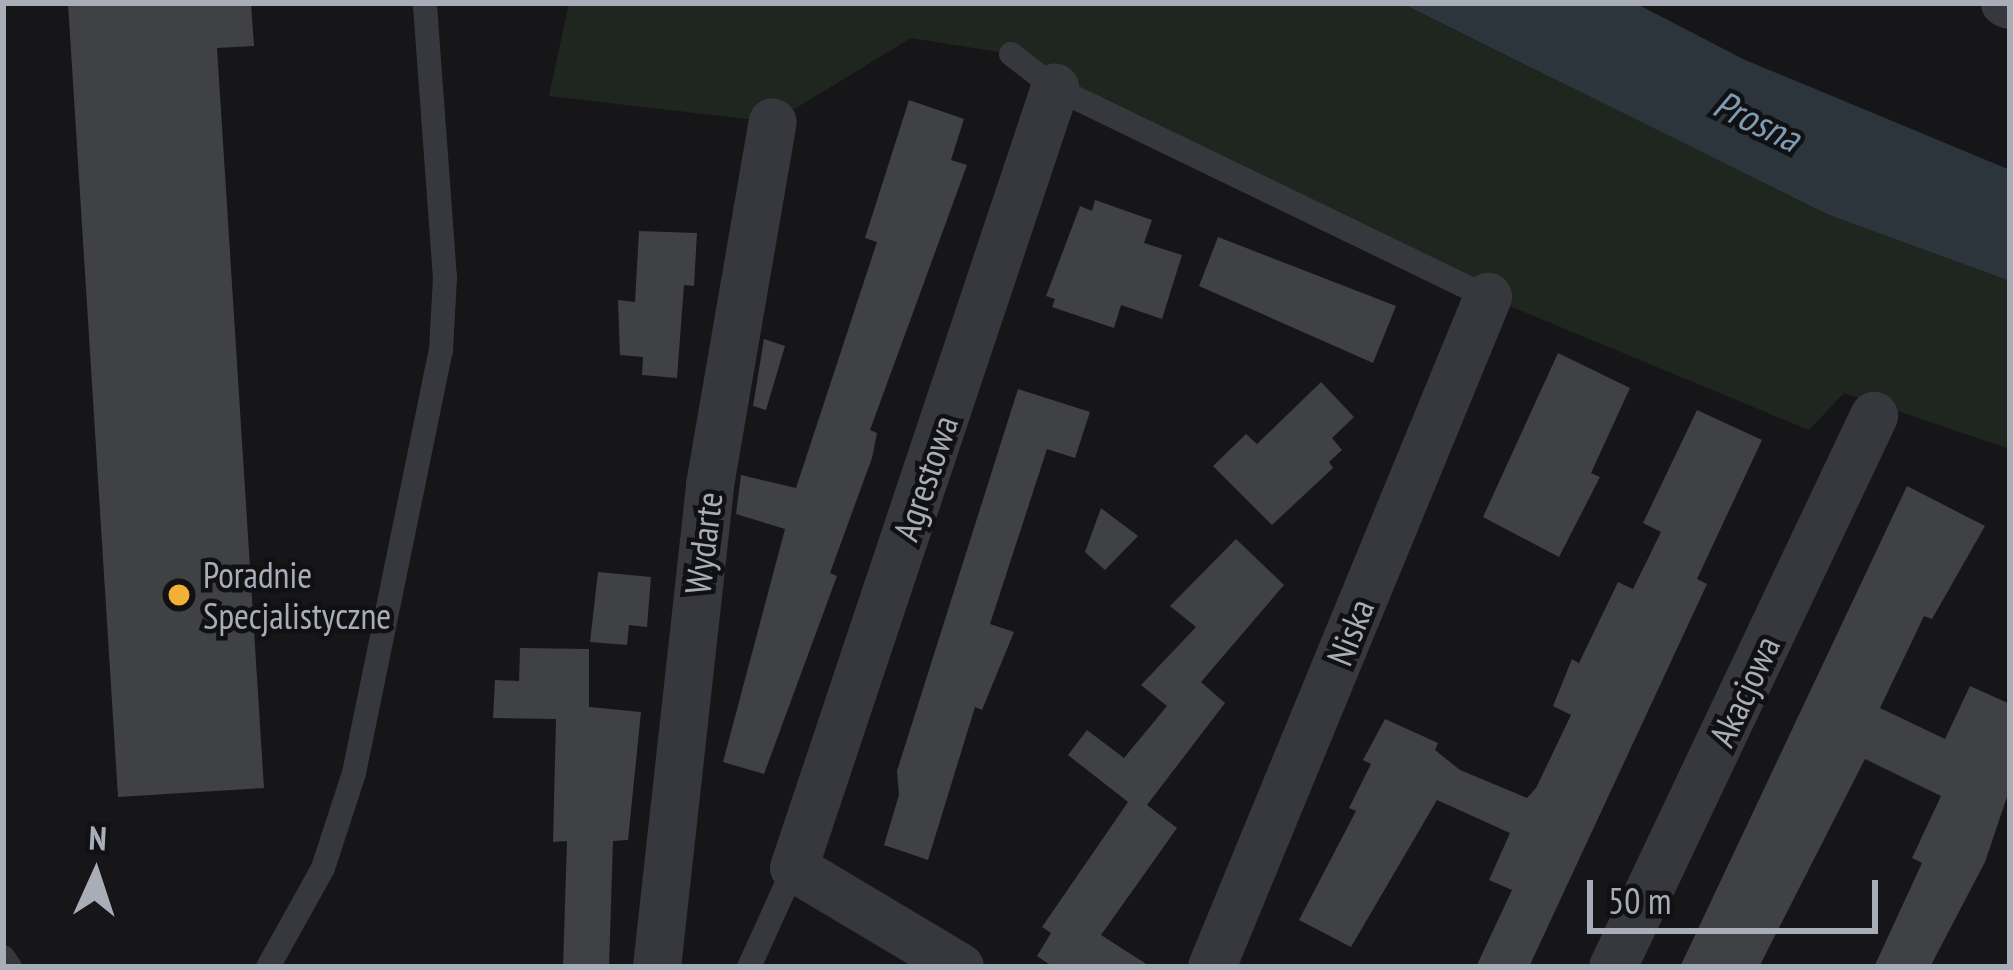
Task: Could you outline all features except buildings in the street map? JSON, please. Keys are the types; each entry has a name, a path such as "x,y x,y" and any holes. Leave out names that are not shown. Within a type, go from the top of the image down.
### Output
{"street":[{"name":"Agrestowa","path":"794,868 1055,88"},
{"name":"Wydarte","path":"657,967 710,485 772,122"},
{"name":"Niska","path":"1212,967 1488,297"},
{"name":"Akacjowa","path":"1613,967 1874,416"},
{"path":"794,868 960,967"}],"lane":[{"path":"268,967 323,868 350,786 414,511 441,351 446,278 425,3"},
{"path":"1011,55 1055,88 1488,297"},
{"path":"749,967 794,868"},
{"path":"3,957 10,967"}],"shaded area":[{"path":"569,3 1401,3 1829,215 2010,281 2010,449 1844,393 1809,430 1488,297 1011,54 911,38 773,122 549,96"}],"water":[{"name":"Prosna","path":"1401,3 1635,3 1743,59 2010,170 2010,281 1829,215"}],"place":[{"name":"Poradnie Specjalistyczne","path":"179,595"}]}
